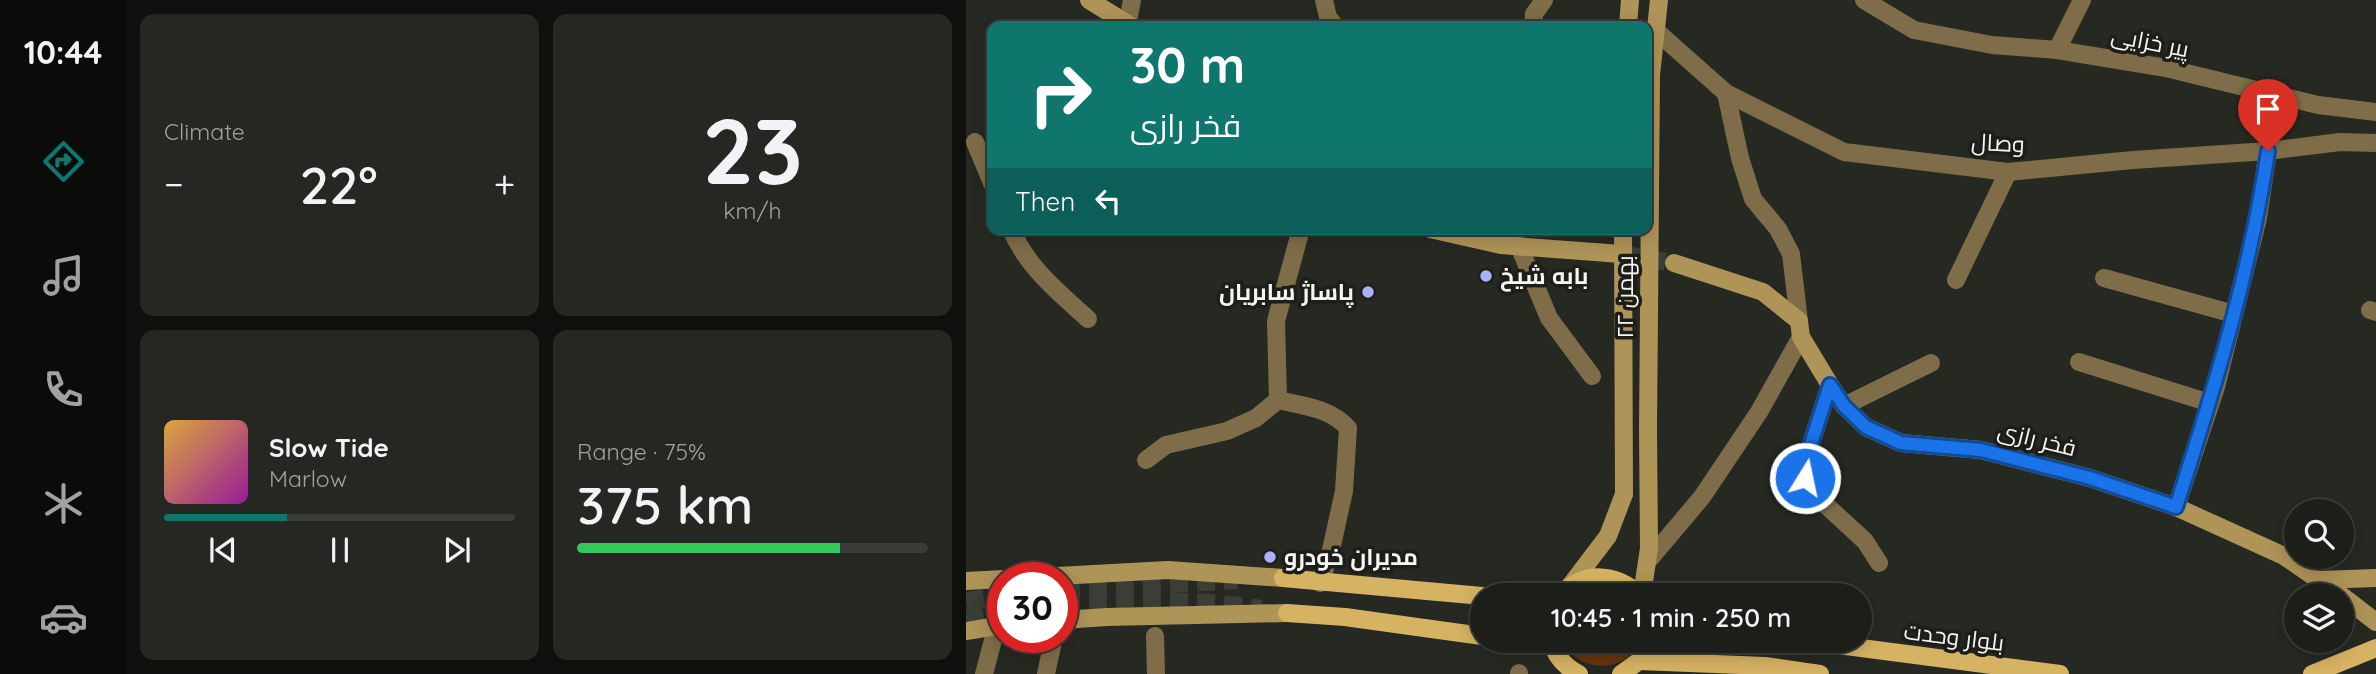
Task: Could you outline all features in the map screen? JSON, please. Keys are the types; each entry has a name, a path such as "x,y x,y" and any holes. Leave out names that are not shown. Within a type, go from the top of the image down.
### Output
{"main road":[{"path":"1577,583 1600,576 1624,583"},
{"path":"1283,578 1470,595"},
{"path":"1287,613 1345,617 1470,634"},
{"path":"2314,674 2376,648"},
{"name":"بلوار وحدت","path":"1872,649 2060,674"},
{"path":"1557,653 1571,670 1579,674"},
{"path":"1621,674 1639,661 1643,653"},
{"path":"1639,661 1765,666 1820,674"}],"street":[{"path":"1089,0 1124,21"},
{"path":"1129,21 1132,0"},
{"path":"1324,0 1331,21"},
{"path":"1533,21 1534,14 1544,0"},
{"path":"1628,21 1630,0"},
{"name":"۲۲ بهمن","path":"1652,60 1659,0"},
{"name":"پیر خزایی","path":"1864,0 1914,30 1992,45 2057,50 2166,68 2318,105 2376,112"},
{"path":"2057,50 2082,0"},
{"name":"وصال","path":"1654,30 1726,93 1844,152 2008,172 2268,151 2340,142 2376,143"},
{"path":"1648,561 1702,497 1759,412 1800,329 1791,254 1778,229 1753,198 1740,158 1726,93"},
{"path":"975,142 987,171"},
{"path":"2176,507 2210,403 2234,314 2258,218 2268,151"},
{"path":"1956,281 2008,172"},
{"path":"1014,235 1043,278 1088,319"},
{"path":"1278,400 1276,321 1299,235"},
{"path":"1484,235 1502,237 1519,246 1621,254"},
{"name":"۲۲ بهمن","path":"1569,583 1608,536 1624,494 1623,235"},
{"name":"۲۲ بهمن","path":"1643,583 1648,561 1650,235"},
{"path":"1519,246 1549,318 1592,376"},
{"name":"فخر رازی","path":"1674,263 1763,292 1800,329 1844,406 1866,427 1901,443 1981,450 2090,478 2176,507 2284,556 2323,583"},
{"path":"2104,278 2234,314"},
{"path":"2079,362 2210,403"},
{"path":"1844,406 1931,363"},
{"path":"1830,385 1806,459 1805,478 1816,496 1865,541 1880,563"},
{"path":"1146,460 1166,445 1227,431 1256,418 1278,400"},
{"path":"1278,400 1317,409 1337,417 1348,428 1344,491 1331,550 1320,583"},
{"path":"1078,575 1168,570 1283,578"},
{"path":"2319,580 2376,578"},
{"path":"966,581 987,580"},
{"name":"فخر رازی","path":"2354,606 2376,622"},
{"path":"1078,619 1287,613"},
{"path":"966,631 987,627"},
{"path":"1155,636 1156,674"},
{"path":"984,674 991,653"},
{"path":"1046,674 1051,653"}],"shaded area":[{"path":"1571,653 1632,653 1624,660 1602,666 1579,660"}],"tunnel":[{"path":"1621,254 1674,263"},
{"path":"1078,590 1237,580"},
{"path":"966,601 987,598"},
{"path":"1078,605 1162,601 1261,609"},
{"path":"966,618 987,615"}],"place":[{"name":"بابه شیخ","path":"1486,276"},
{"name":"پاساژ سابریان","path":"1368,292"},
{"name":"مدیران خودرو","path":"1270,557"}],"route":[{"path":"1805,478 1806,459 1830,385 1844,406 1866,427 1901,443 1981,450 2090,478 2176,507 2216,387 2258,218 2268,151"}]}
